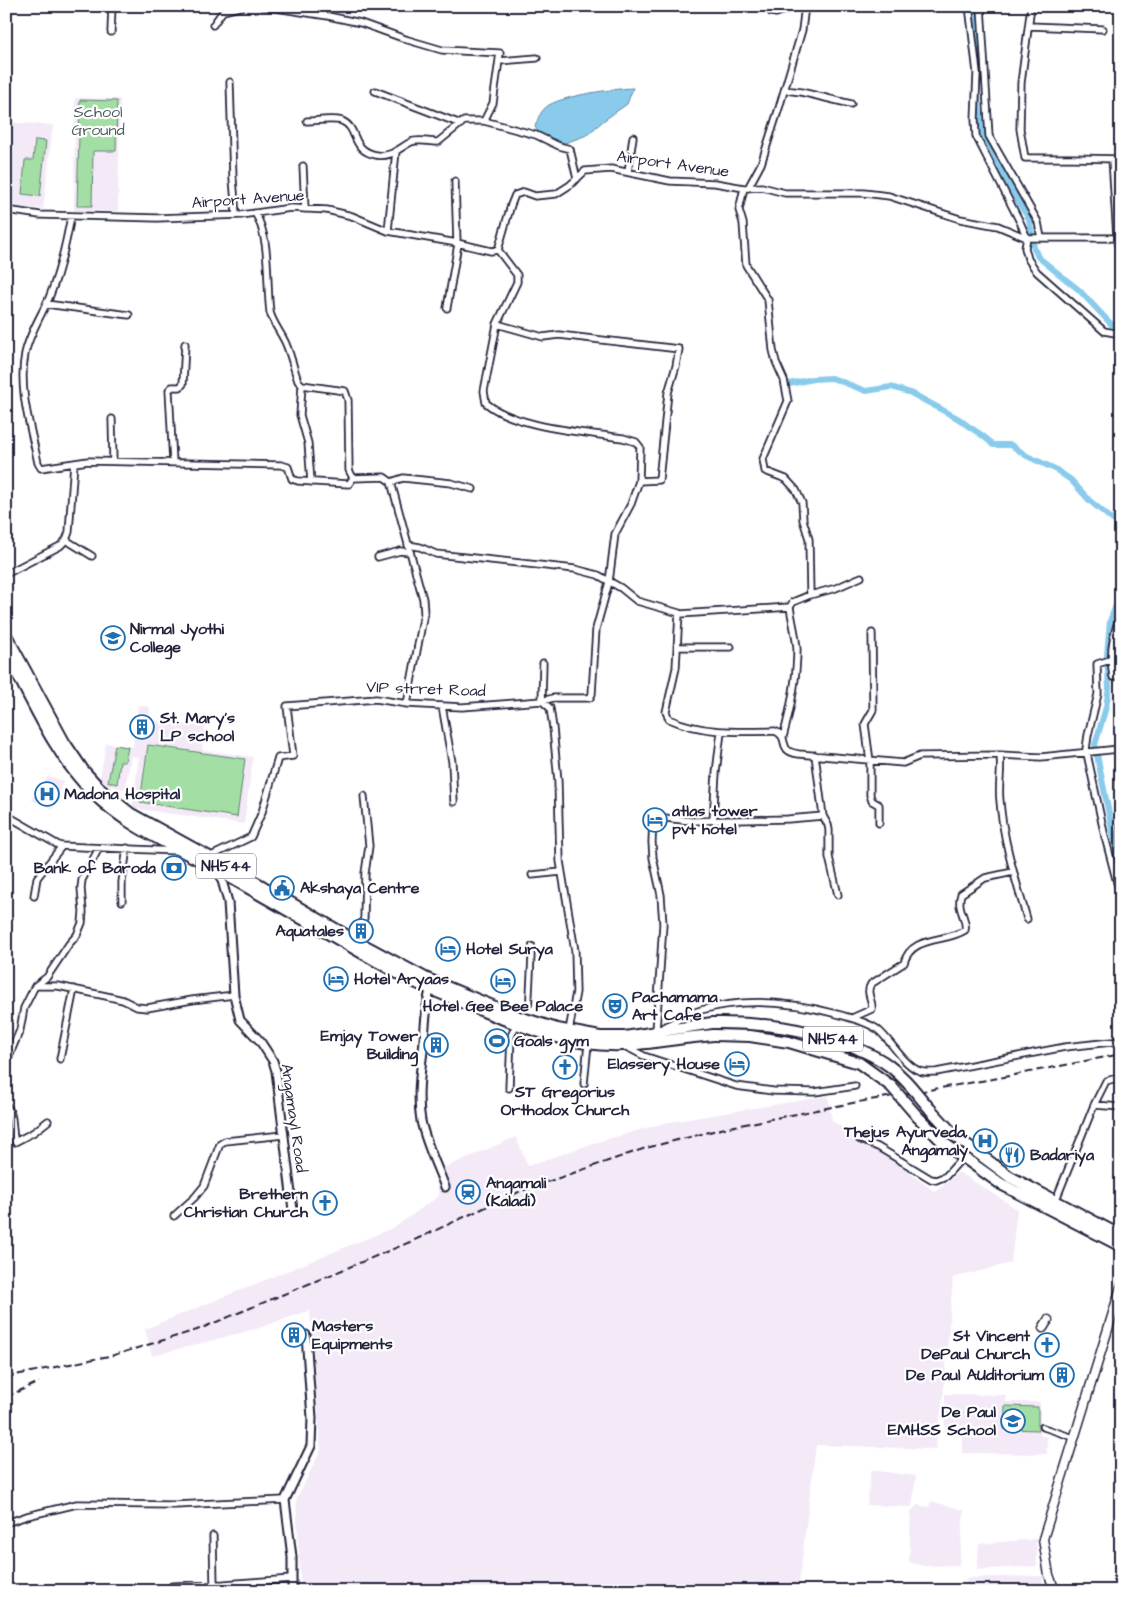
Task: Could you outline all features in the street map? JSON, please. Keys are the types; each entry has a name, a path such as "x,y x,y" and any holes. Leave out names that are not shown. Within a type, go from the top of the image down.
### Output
{"highway":[{"name":"NH544","path":"6,635 64,742 94,784 121,807 209,857 219,867 430,990 518,1021 600,1037 625,1037 712,1022 744,1022 798,1029 837,1040 862,1050 886,1063 912,1086 930,1109 956,1136 1010,1178 1121,1236"},
{"name":"NH544","path":"6,652 58,748 93,793 118,815 181,851 219,867 425,978 560,1039 588,1044 623,1045 714,1035 750,1036 789,1042 859,1063 891,1086 917,1116 945,1144 963,1158 1015,1192 1121,1246"},
{"path":"945,1144 956,1136"}],"main road":[{"path":"1055,1591 1049,1575 1043,1539 1121,1287"},
{"path":"1043,1328 1048,1320"}],"street":[{"path":"111,32 112,6"},
{"path":"213,25 224,8 244,6"},
{"path":"262,6 361,22 408,40 442,50 500,53 493,103 484,120"},
{"path":"767,6 771,12 798,6"},
{"path":"805,6 802,30 762,164 746,188 739,210 743,223 746,265 768,300 773,350 784,380 788,401 763,459 765,471 786,479 796,490 802,502 803,520 809,539 810,595"},
{"path":"968,6 977,73 976,136 1016,214 1026,238 1025,248 1028,259 1037,272 1104,330 1121,334"},
{"path":"981,6 989,136 1038,222 1038,238"},
{"path":"1031,6 1030,26 1021,82 1020,129 1025,158 1117,159"},
{"path":"1030,26 1103,29"},
{"path":"499,60 537,58"},
{"path":"230,82 236,215"},
{"path":"785,90 802,92 851,104"},
{"path":"375,91 460,124"},
{"path":"307,121 339,120 349,125 360,148 366,152 385,156 413,141 438,142 464,121 484,120 536,135 570,149 577,179"},
{"path":"628,172 633,137"},
{"path":"1121,146 1117,159 1117,238 1121,264"},
{"path":"388,231 396,151"},
{"path":"303,166 305,208"},
{"name":"Airport Avenue","path":"6,210 40,215 157,218 236,215 290,208 305,208 327,210 352,216 388,231 458,243 491,252 498,250 515,195 524,192 535,196 556,194 585,171 611,169 670,181 746,188 762,187 785,193 864,193 889,196 960,218 998,226 1026,238"},
{"path":"447,308 458,243 455,181"},
{"path":"255,213 262,232 267,265 270,314 285,341 298,381 302,385 345,391 347,393 349,470 353,478"},
{"path":"71,216 63,256 46,304 32,333 25,354 24,396 38,463 41,468 88,460 281,465 288,467 294,480 311,482 348,484 353,478 384,476 390,482 423,599 424,613 407,704"},
{"path":"1026,238 1117,238"},
{"path":"498,250 517,275 514,289 497,324 484,391 486,403 494,410 534,424 623,438 636,442 640,447 639,481 631,504 615,534 609,582"},
{"path":"46,304 129,315"},
{"path":"497,324 543,337 560,335 678,349 676,366 668,394 659,480 639,481"},
{"path":"173,463 169,390 172,387 180,388 183,384 185,344"},
{"path":"302,385 300,415 308,443 311,482"},
{"path":"112,419 113,461"},
{"path":"6,574 60,546 66,540 70,532 74,463"},
{"path":"390,482 403,478 451,483 474,489"},
{"path":"66,540 92,556"},
{"path":"408,545 420,547 436,554 575,569 598,575 621,588 638,601 680,614 790,607"},
{"path":"378,557 400,551 410,552"},
{"path":"861,577 836,588 793,602 790,607 797,647 797,666 791,707 783,737 785,748 788,752 903,763 920,756 1000,755 1041,757 1119,748 1121,850"},
{"name":"VIP strret Road","path":"209,857 251,837 262,812 278,758 292,756 287,706 376,700 462,707 542,701 553,698 590,698 592,694 596,629 609,582"},
{"path":"680,614 676,647 676,668 666,712 669,719 680,724 720,732 775,731 783,737"},
{"path":"1121,614 1106,661 1113,677 1121,676"},
{"path":"872,633 874,710 864,724 870,761 870,795 872,800 879,805 879,823"},
{"path":"676,647 731,647"},
{"path":"1106,661 1097,664 1098,694 1086,746 1105,837 1121,898"},
{"path":"543,663 542,701 550,708 558,781 561,872 575,951 576,992 568,1032"},
{"path":"442,706 452,762 454,802"},
{"path":"713,820 720,732"},
{"path":"815,755 823,816 828,825 830,857 838,895"},
{"path":"1000,755 1000,800 1013,872 1027,919"},
{"path":"356,941 364,918 365,873 369,846 364,796"},
{"path":"6,815 62,846 181,851"},
{"path":"823,816 788,819 684,821 656,817 652,823 653,858 661,895 663,924 656,1031 701,1010 755,1002 788,1003 852,1018 876,1028 910,1064 921,1072 936,1072 1065,1047 1121,1041"},
{"path":"34,896 38,878 62,846"},
{"path":"6,1063 20,1030 24,1008 35,986 47,977 82,923 82,880 99,848"},
{"path":"122,901 122,882 127,848"},
{"name":"Angamayl Road","path":"219,867 228,902 234,995 240,1020 260,1041 273,1061 276,1071 293,1210"},
{"path":"532,875 561,872"},
{"path":"852,1018 870,1012 873,1004 868,993 870,984 904,963 906,954 910,949 965,930 966,925 959,906 961,894 985,878 1013,872"},
{"path":"530,1004 532,946"},
{"path":"35,986 58,986 123,1000 137,1007 147,1008 234,995"},
{"path":"60,1058 74,990"},
{"path":"430,990 426,1008 420,1078 421,1121 445,1187"},
{"path":"509,1088 511,1036 518,1021"},
{"path":"584,1084 588,1044"},
{"path":"623,1045 644,1056 736,1086 773,1091 814,1092 855,1086"},
{"path":"1055,1202 1094,1105 1106,1082 1121,1077"},
{"path":"6,1105 12,1113 15,1142 34,1132 48,1121"},
{"path":"1094,1105 1121,1107"},
{"path":"174,1216 204,1186 220,1144 225,1141 283,1135"},
{"path":"859,1139 878,1147 936,1180 946,1176 963,1158"},
{"path":"292,1591 292,1557 285,1500 311,1446 312,1418 306,1335"},
{"path":"1042,1428 1075,1438"},
{"path":"6,1523 78,1504 175,1505 285,1500"},
{"path":"213,1536 214,1585"},
{"path":"174,1591 172,1586 292,1579"}],"shaded area":[{"path":"75,98 120,99 118,211 74,211"},
{"path":"6,122 53,125 43,209 6,206"},
{"path":"138,705 150,707 149,720 205,727 202,750 253,757 244,824 132,808 139,757 131,756 125,789 99,784 106,743 133,747"},
{"name":"Madona Hospital","path":"48,776 63,781 53,809 32,800 38,786 41,787"},
{"path":"828,1096 832,1121 880,1151 935,1192 959,1172 1017,1209 1011,1263 953,1278 943,1399 935,1449 816,1445 798,1591 301,1591 296,1500 321,1450 310,1310 259,1328 152,1356 145,1329 395,1227 439,1196 434,1172 516,1137 528,1166 594,1143 664,1123"},
{"path":"945,1394 1006,1395 1006,1402 1040,1402 1040,1435 1047,1437 1047,1454 962,1453 962,1436 945,1435"},
{"path":"871,1470 916,1476 912,1507 867,1505"},
{"path":"931,1501 964,1510 959,1565 924,1566 909,1562 911,1512 917,1505 929,1507"},
{"path":"1036,1539 1037,1566 977,1570 979,1544"},
{"path":"1043,1576 1041,1591 967,1591 966,1578"}],"green space":[{"name":"School Ground","path":"80,100 117,101 116,151 93,151 92,206 77,206"},
{"name":"School Ground","path":"35,140 46,141 40,196 22,194 25,160 33,160"},
{"path":"115,745 128,747 125,762 120,762 117,784 108,782"},
{"path":"148,745 245,759 237,817 140,802"},
{"path":"1005,1406 1038,1407 1038,1430 1004,1429"}],"water":[{"path":"633,88 627,104 587,135 565,143 541,135 535,127 544,109 557,101 590,93"}],"waterway":[{"path":"976,6 978,64"},
{"path":"978,96 984,139 1029,219 1034,248 1038,257 1079,290 1111,324 1121,326"},
{"path":"784,380 789,384 813,379 832,378 866,391 891,387 911,393 959,419 993,445 1011,445 1027,456 1055,469 1071,480 1090,501 1113,520 1121,523"},
{"path":"1121,592 1110,621 1107,655 1109,688 1106,707 1095,745 1121,873"}],"railway":[{"path":"6,1377 114,1355 197,1330 410,1242 521,1191 646,1148 725,1128 1121,1054"},
{"path":"6,1397 39,1382"}],"place":[{"name":"Nirmal Jyothi College","path":"113,638"},
{"name":"St. Mary's LP school","path":"142,727"},
{"name":"Madona Hospital","path":"47,794"},
{"name":"atlas tower pvt hotel","path":"655,820"},
{"name":"Bank of Baroda","path":"174,868"},
{"name":"Akshaya Centre","path":"282,888"},
{"name":"Aquatales","path":"361,931"},
{"name":"Hotel Surya","path":"448,949"},
{"name":"Hotel Aryaas","path":"336,979"},
{"name":"Hotel Gee Bee Palace","path":"503,981"},
{"name":"Pachamama Art Cafe","path":"615,1006"},
{"name":"Goals gym","path":"497,1041"},
{"name":"Emjay Tower Building","path":"436,1045"},
{"name":"Elassery House","path":"737,1064"},
{"name":"ST Gregorius Orthodox Church","path":"565,1067"},
{"name":"Thejus Ayurveda, Angamaly","path":"985,1141"},
{"name":"Badariya","path":"1012,1155"},
{"name":"Angamali (Kaladi)","path":"468,1192"},
{"name":"Brethern Christian Church","path":"325,1203"},
{"name":"Masters Equipments","path":"294,1335"},
{"name":"St Vincent DePaul Church","path":"1047,1345"},
{"name":"De Paul AUditorium","path":"1062,1375"},
{"name":"De Paul EMHSS School","path":"1013,1421"}]}
